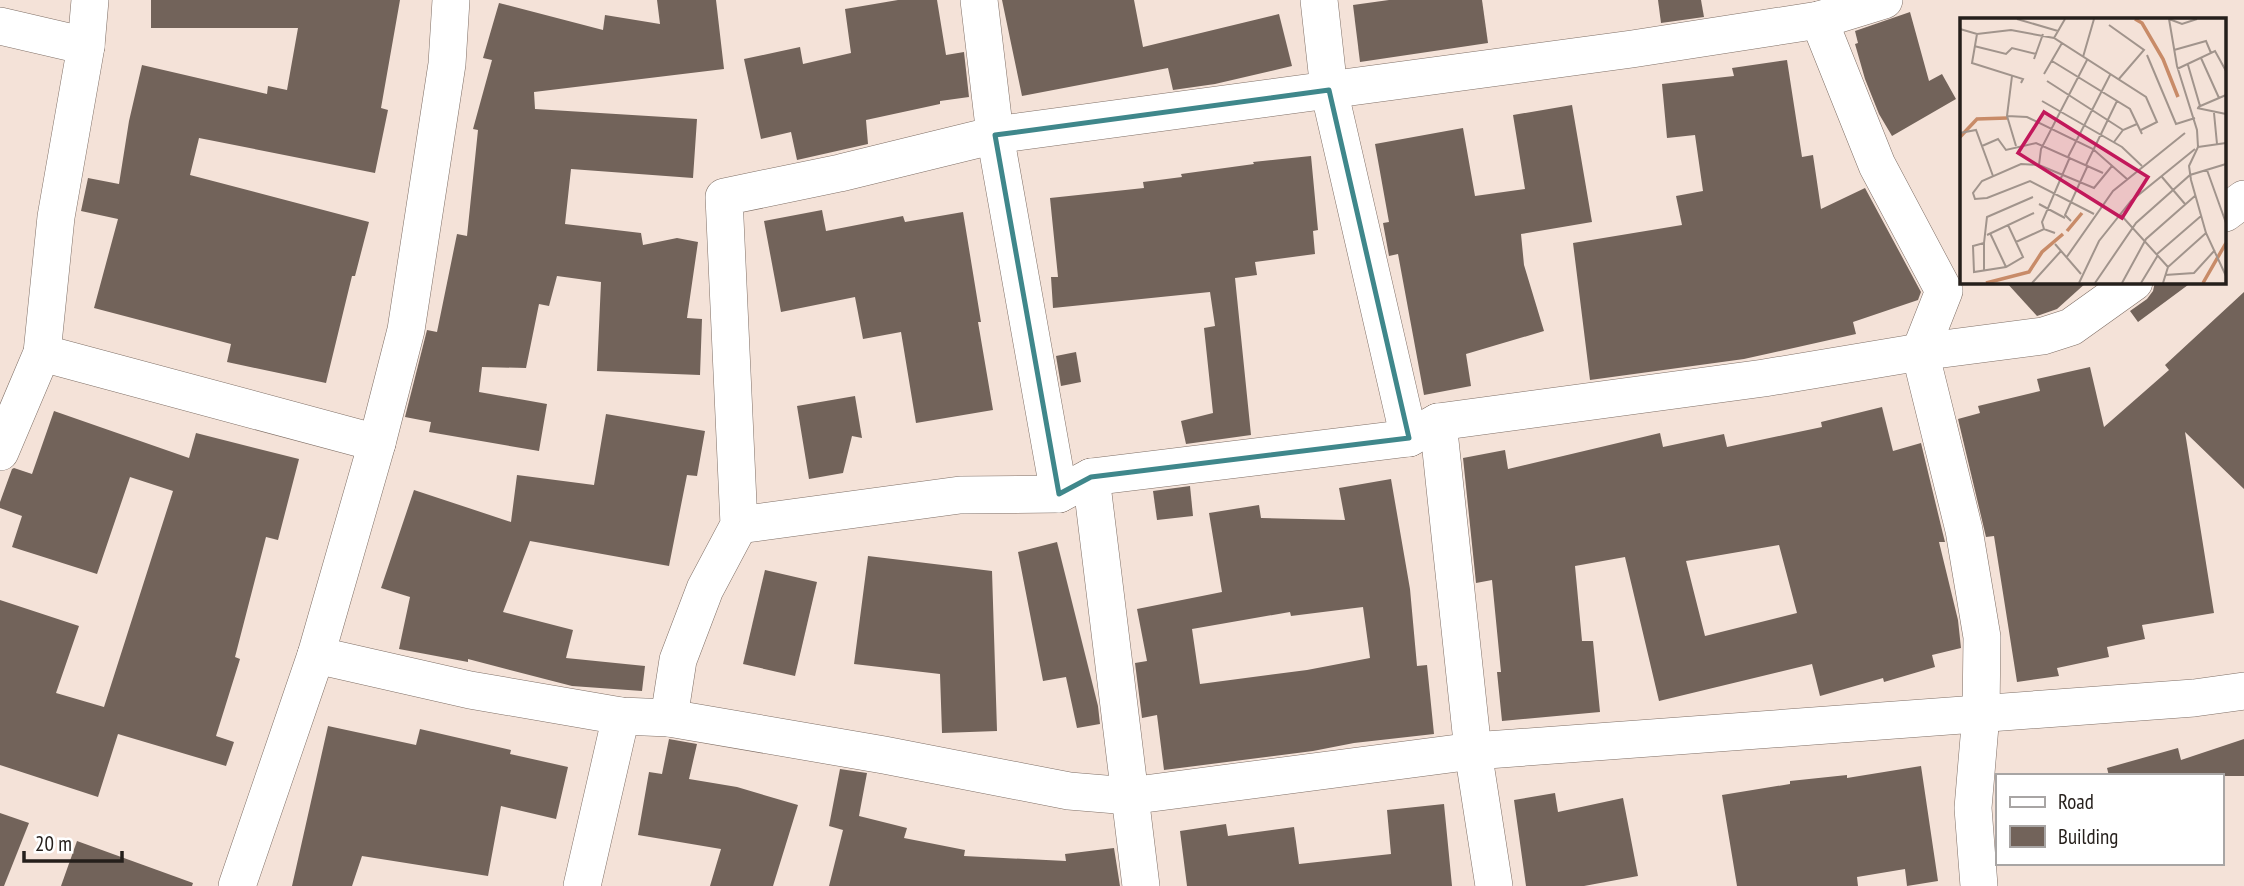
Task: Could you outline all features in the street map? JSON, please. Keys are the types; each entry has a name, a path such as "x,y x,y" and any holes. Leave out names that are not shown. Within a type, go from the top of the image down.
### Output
{"street":[{"path":"0,452 42,354 56,217 86,46 90,0"},
{"path":"237,886 316,656 377,443 405,330 447,64 451,0"},
{"path":"979,0 995,135 1059,494"},
{"path":"1319,0 1329,89 1423,430 1494,886"},
{"path":"669,718 678,660 705,589 739,525 724,197 840,173 995,135 1632,49 1819,20 1884,0"},
{"path":"1819,20 1877,165 1944,291 1920,352 1964,530 1982,637 1981,714 1973,808 1979,886"},
{"path":"0,26 86,46"},
{"path":"2226,212 2244,199"},
{"path":"739,525 960,495 1059,494 1091,477 1423,430 1920,352 2043,336 2071,327 2131,284"},
{"path":"42,354 377,443"},
{"path":"1091,477 1141,886"},
{"path":"316,656 470,690 621,716 669,718 884,755 1069,791 1129,796 1473,751 2194,698 2244,691"},
{"path":"582,886 621,716"}],"highlighted area":[{"path":"1329,90 1409,438 1091,477 1059,494 995,135"}],"building":[{"path":"151,0 400,0 381,108 388,110 375,173 199,138 190,175 369,222 355,276 352,276 326,383 227,362 231,344 94,308 118,219 81,211 88,178 119,184 129,121 142,65 267,94 268,86 287,90 298,28 151,28"},
{"path":"657,0 716,0 724,69 534,92 535,109 697,119 693,178 571,169 565,224 641,233 643,245 677,238 698,242 687,318 702,319 700,375 597,371 601,282 557,276 549,306 539,304 526,368 482,367 479,392 547,404 539,451 429,432 431,422 405,417 427,330 437,332 457,234 467,236 478,130 473,129 492,60 483,58 499,3 603,30 605,15 660,24"},
{"path":"898,0 937,0 946,55 964,52 969,97 940,101 940,104 866,120 868,144 797,160 791,132 761,139 744,59 800,47 803,64 851,53 845,9"},
{"path":"1002,0 1134,0 1143,47 1279,14 1292,66 1215,84 1173,90 1168,68 1022,96"},
{"path":"1389,0 1482,0 1488,43 1360,62 1353,5"},
{"path":"1658,0 1701,0 1704,17 1661,23"},
{"path":"1910,12 1929,81 1942,74 1956,99 1892,136 1879,114 1865,79 1855,44 1858,43 1855,31"},
{"path":"1787,60 1802,157 1813,155 1821,209 1865,188 1921,292 1918,300 1853,322 1856,334 1744,359 1590,380 1573,243 1682,225 1676,196 1703,191 1695,135 1667,138 1662,84 1734,76 1732,68"},
{"path":"1572,105 1592,222 1521,234 1524,265 1544,331 1466,354 1471,386 1424,395 1398,254 1389,256 1383,223 1389,222 1375,144 1463,128 1475,196 1525,189 1513,115"},
{"path":"1311,156 1318,230 1313,231 1315,254 1255,262 1257,275 1235,278 1251,435 1186,444 1181,421 1213,413 1204,328 1215,326 1210,292 1053,308 1051,277 1058,277 1050,198 1144,188 1143,182 1182,177 1181,174"},
{"path":"822,210 826,231 903,216 905,222 963,212 993,410 916,423 901,332 863,339 855,297 781,312 764,221"},
{"path":"2008,284 2085,284 2057,309 2037,316"},
{"path":"2155,284 2189,284 2138,322 2130,311 2153,291"},
{"path":"2244,292 2244,489 2185,432 2214,613 2142,625 2145,639 2107,647 2109,657 2057,668 2059,676 2017,682 1994,536 1986,537 1958,419 1980,413 1978,406 2040,391 2037,379 2090,367 2104,427 2169,370 2165,365"},
{"path":"1076,352 1081,382 1061,386 1056,356"},
{"path":"855,396 862,438 852,436 843,473 809,479 797,406"},
{"path":"1882,407 1893,451 1921,443 1945,542 1939,542 1958,620 1961,648 1932,655 1935,667 1820,696 1812,664 1659,701 1625,557 1575,566 1582,641 1593,641 1600,712 1502,721 1497,672 1501,672 1492,580 1476,583 1463,458 1505,450 1508,469 1660,433 1663,447 1724,434 1727,447 1822,427 1821,422","holes":["1779,545 1797,613 1705,636 1686,561"]},
{"path":"54,411 189,458 196,433 299,459 278,540 266,537 235,657 240,659 216,736 234,742 226,766 118,734 98,797 0,765 0,600 79,626 56,693 104,707 173,491 130,477 97,574 12,547 22,516 0,508 0,502 12,469 32,474"},
{"path":"606,414 705,431 697,476 687,475 669,566 530,541 503,612 573,630 566,658 645,666 642,691 572,686 468,659 468,662 399,649 410,597 381,588 414,490 511,522 517,475 594,485"},
{"path":"1391,479 1410,589 1417,666 1427,665 1434,734 1164,770 1157,715 1142,718 1135,663 1147,661 1137,609 1222,592 1209,513 1259,505 1261,518 1345,520 1339,488","holes":["1363,607 1370,658 1307,670 1200,684 1192,629 1290,612 1291,616"]},
{"path":"1190,486 1193,516 1157,520 1153,491"},
{"path":"1057,542 1098,706 1100,724 1077,728 1066,677 1043,681 1018,552"},
{"path":"868,556 992,571 997,731 942,733 940,674 854,664"},
{"path":"765,570 817,582 795,676 743,664"},
{"path":"328,726 416,745 420,729 511,750 510,754 568,767 556,819 501,806 488,876 362,856 352,886 292,886"},
{"path":"669,739 697,744 689,779 737,787 798,805 773,886 710,886 721,849 638,835 649,772 662,774"},
{"path":"2244,739 2244,776 2108,774 2107,768 2178,748 2181,760"},
{"path":"1921,766 1938,881 1907,886 1905,869 1857,877 1858,886 1737,886 1722,795 1790,784 1790,781 1847,775 1847,778"},
{"path":"840,769 867,773 859,816 907,828 904,838 965,850 964,856 1066,861 1065,854 1114,848 1120,886 829,886 843,830 829,826"},
{"path":"1555,793 1558,812 1623,798 1638,876 1584,886 1526,886 1514,800"},
{"path":"1444,804 1452,886 1187,886 1180,831 1226,824 1228,836 1294,827 1299,864 1391,854 1387,810"},
{"path":"0,813 29,823 4,886 0,886"},
{"path":"77,841 193,883 192,886 61,886"}]}
